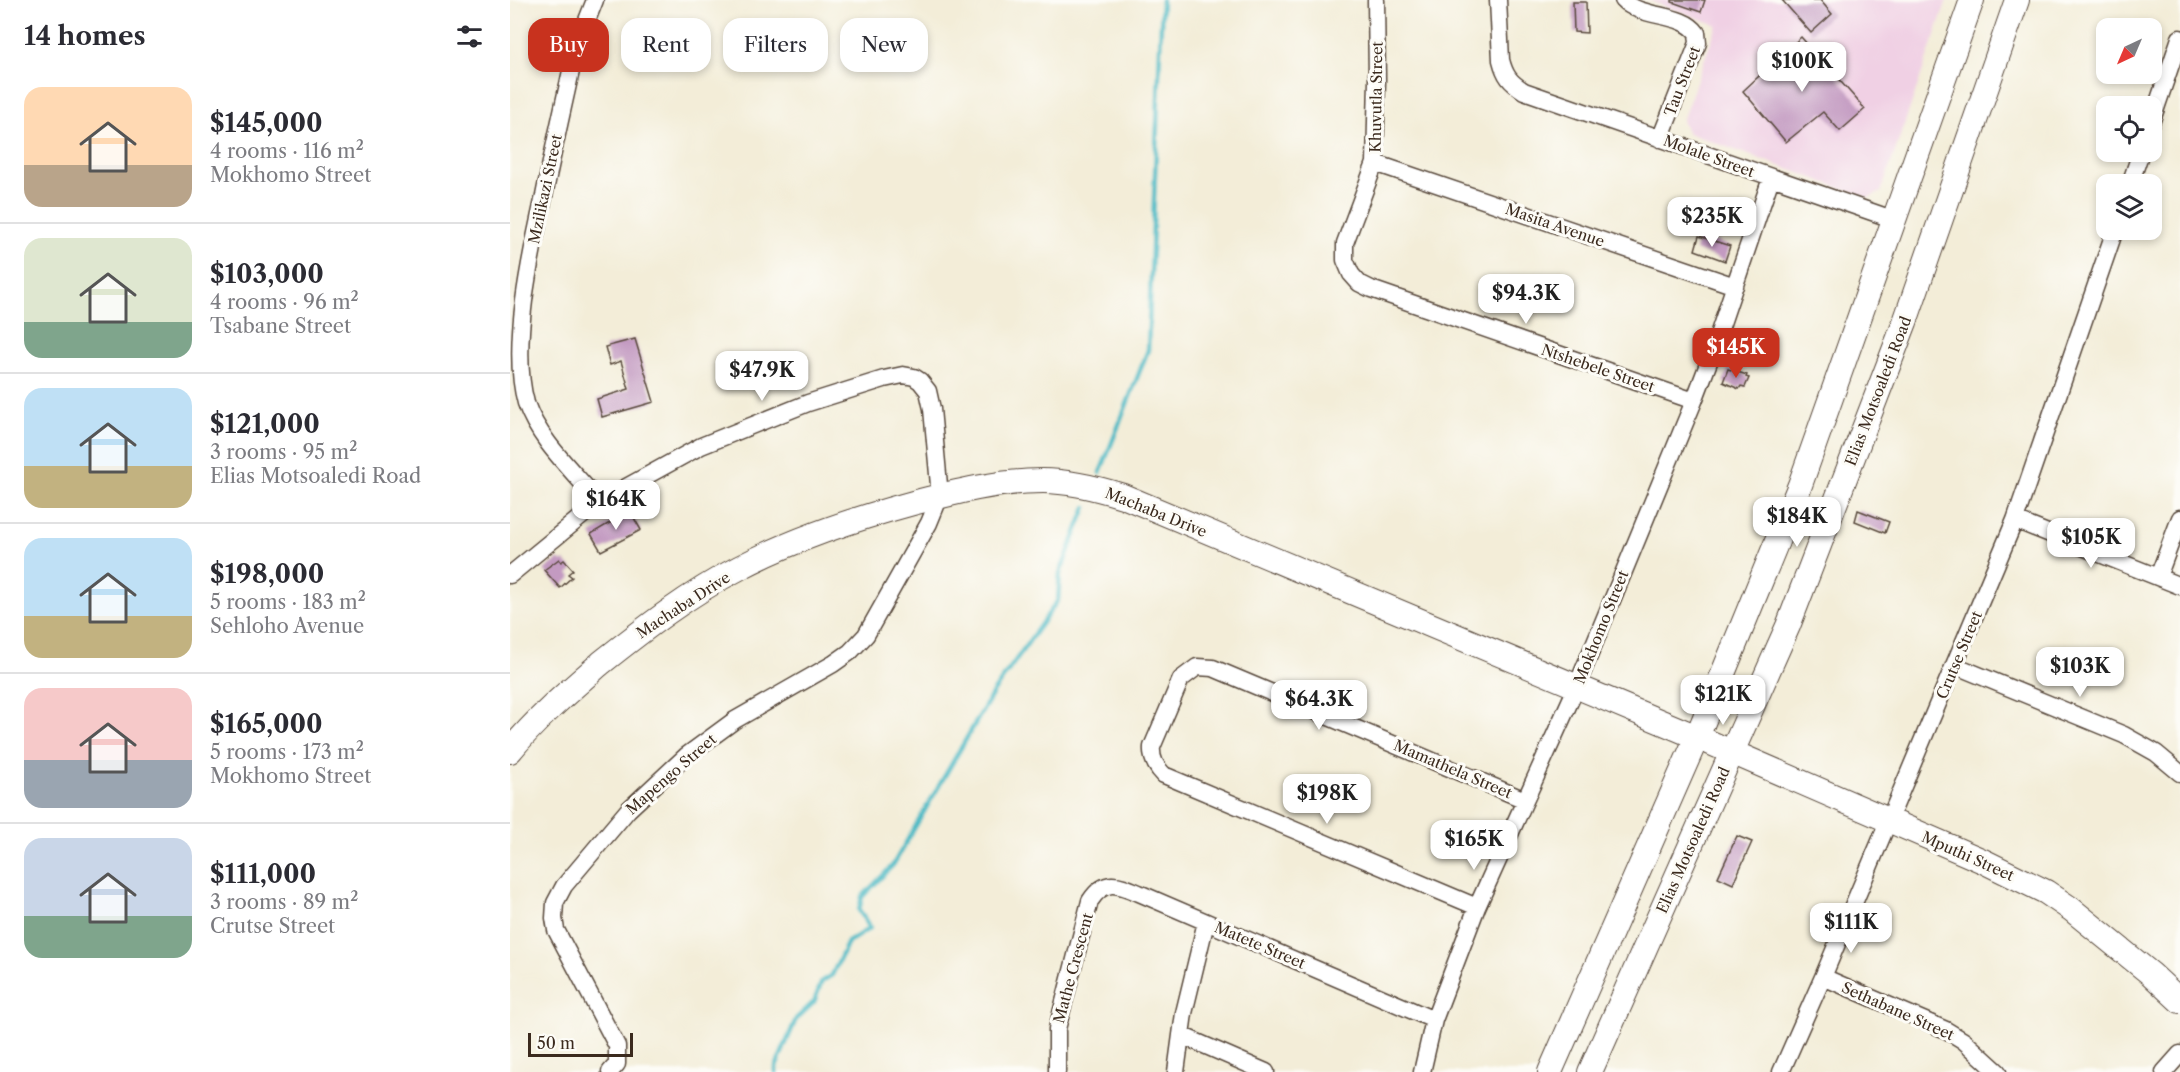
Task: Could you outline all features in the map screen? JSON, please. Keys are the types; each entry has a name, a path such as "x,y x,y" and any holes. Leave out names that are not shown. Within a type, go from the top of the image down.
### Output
{"main road":[{"path":"1550,1072 1697,737 1800,485 1972,0"},
{"name":"Elias Motsoaledi Road","path":"1590,1072 1788,626 1905,322 2018,0"},
{"name":"Machaba Drive","path":"510,751 560,697 641,631 691,596 740,568 796,542 850,522 940,496 1005,484 1044,481 1099,489 1144,505 1732,752"},
{"name":"Mputhi Street","path":"1732,752 1983,861 2046,892 2071,909 2151,974 2180,1001"}],"street":[{"name":"Mzilikazi Street","path":"595,0 573,62 532,250 519,333 520,369 526,403 537,426 599,502"},
{"name":"Khuvutla Street","path":"1345,260 1345,243 1375,164 1376,0"},
{"name":"Molale Street","path":"1498,0 1501,60 1508,79 1524,91 1895,220"},
{"name":"Tau Street","path":"1623,0 1635,9 1689,25 1697,33 1698,43 1660,138"},
{"path":"2160,96 2180,38"},
{"name":"Masita Avenue","path":"1375,164 1735,286"},
{"name":"Mokhomo Street","path":"1422,1072 1434,1020 1477,907 1576,688 1694,401 1771,178"},
{"name":"Crutse Street","path":"1780,1072 1823,977 2015,520 2112,240"},
{"name":"Ntshebele Street","path":"1345,260 1351,274 1359,283 1371,289 1694,401"},
{"path":"510,575 599,502 712,442 808,403 903,375 921,381 928,391 932,409 940,496"},
{"name":"Mapengo Street","path":"610,1072 616,1064 617,1046 556,930 555,903 564,886 628,810 686,756 735,720 833,664 859,643 866,635 929,523 940,496"},
{"path":"2158,577 2180,518"},
{"path":"2015,520 2180,586"},
{"name":"Mamathela Street","path":"1477,907 1164,775 1151,756 1152,747 1181,679 1197,667 1205,666 1526,800"},
{"path":"1954,666 2124,735 2149,748 2180,773"},
{"name":"Matete Street","path":"1090,901 1102,888 1119,885 1434,1020"},
{"name":"Mathe Crescent","path":"1057,1072 1057,1029 1090,901"},
{"path":"1176,1072 1184,1013 1206,922"},
{"name":"Sethabane Street","path":"1823,977 1946,1030 1964,1041 1998,1072"},
{"path":"1181,1035 1266,1072"},
{"path":"2164,1072 2180,1054"}],"shaded area":[{"path":"1647,0 1947,0 1881,192 1868,198 1688,133 1682,121 1717,25"}],"building":[{"path":"1672,0 1705,0 1701,12 1672,2"},
{"path":"1782,0 1820,0 1832,14 1811,33"},
{"path":"1573,2 1586,2 1587,33 1574,32"},
{"path":"1801,37 1865,109 1840,131 1823,112 1786,142 1743,91"},
{"path":"1699,236 1730,246 1725,261 1695,250"},
{"path":"635,339 654,402 602,417 597,399 629,389 621,361 610,365 605,347"},
{"path":"1728,369 1747,375 1746,377 1749,378 1745,387 1741,386 1739,389 1723,382"},
{"path":"1858,510 1889,522 1885,533 1855,521"},
{"path":"630,511 641,530 601,551 591,534"},
{"path":"559,559 561,562 564,560 573,570 568,574 572,577 560,588 544,570"},
{"path":"1737,836 1752,842 1733,884 1718,877"}],"waterway":[{"path":"1100,473 1148,350 1162,0"},
{"path":"776,1072 796,1019 814,1002 822,981 832,975 848,942 870,928 859,910 862,897 893,865 994,691 1058,600 1060,573 1086,507"}]}
